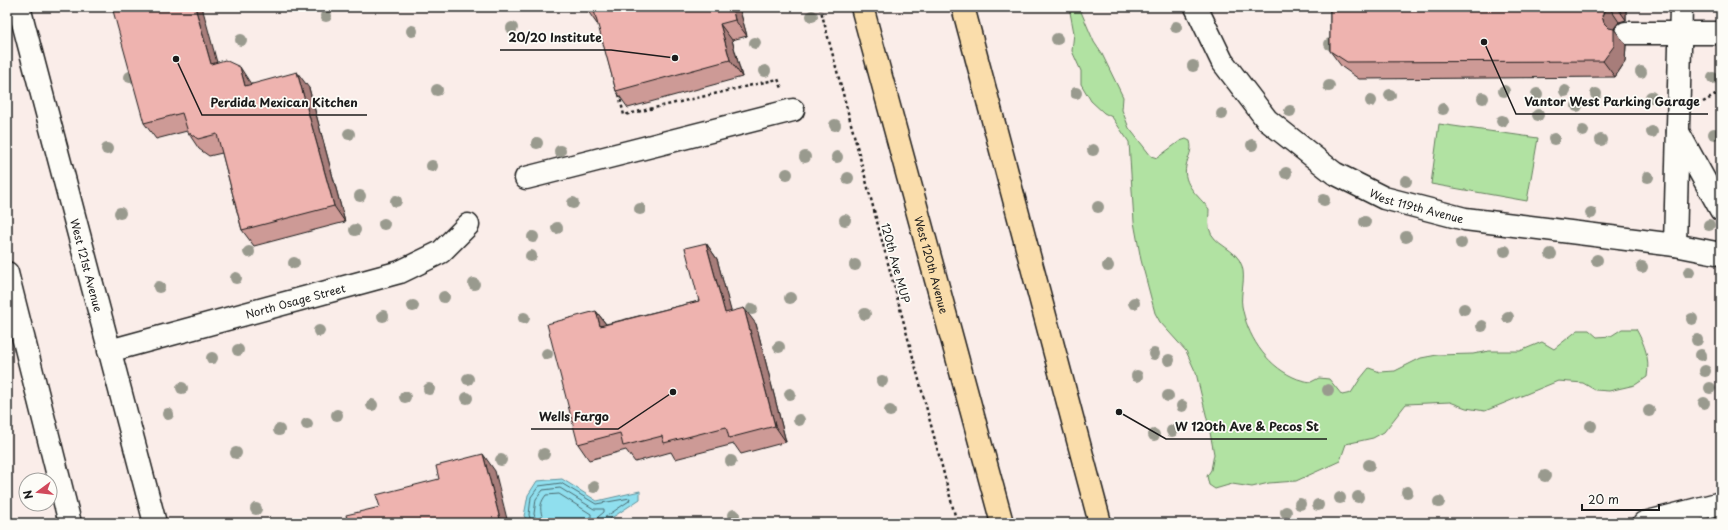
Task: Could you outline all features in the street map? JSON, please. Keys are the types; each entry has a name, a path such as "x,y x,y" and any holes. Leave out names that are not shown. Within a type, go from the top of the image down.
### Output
{"main road":[{"name":"West 120th Avenue","path":"862,7 1002,523"},
{"path":"963,7 1100,523"}],"street":[{"name":"West 121st Avenue","path":"19,7 155,523"},
{"name":"West 119th Avenue","path":"1196,7 1222,61 1266,120 1334,173 1384,198 1465,219 1675,245 1721,254"},
{"path":"1675,245 1681,7"},
{"path":"1626,33 1721,33"},
{"path":"526,178 792,110"},
{"path":"1678,131 1721,210"},
{"name":"North Osage Street","path":"110,351 400,272 441,252 468,225"},
{"path":"7,273 70,523"},
{"path":"1644,523 1721,502"}],"path":[{"name":"120th Ave MUP","path":"820,7 957,523"},
{"path":"619,93 624,115 778,79"}],"green space":[{"path":"1069,7 1079,7 1094,42 1102,54 1123,97 1122,110 1129,128 1151,156 1157,158 1180,141 1186,139 1190,141 1191,151 1186,166 1186,179 1192,190 1209,209 1209,228 1211,234 1235,255 1242,266 1242,306 1244,317 1253,338 1266,356 1283,371 1304,381 1311,382 1319,378 1329,379 1342,395 1351,393 1369,368 1380,372 1395,371 1421,358 1437,355 1473,354 1489,351 1520,351 1542,342 1554,349 1578,330 1589,330 1597,337 1611,336 1622,329 1636,329 1646,352 1648,364 1647,377 1635,385 1609,391 1595,390 1583,383 1558,381 1485,411 1466,408 1450,402 1406,404 1384,432 1373,438 1346,444 1340,461 1296,481 1269,483 1252,487 1232,484 1215,489 1209,485 1207,476 1211,470 1214,454 1196,373 1186,351 1160,322 1155,313 1141,260 1134,222 1129,142 1112,117 1104,113 1091,101 1081,84 1081,71 1072,51 1074,33"},
{"path":"1439,124 1538,138 1527,201 1431,184"}],"water":[{"path":"562,479 597,501 640,491 640,499 604,523 529,523 524,516 528,495 537,481"}],"building":[{"path":"112,7 195,7 211,64 225,60 240,67 245,86 297,72 334,206 242,230 217,134 198,139 188,132 182,113 144,123"},
{"path":"593,7 732,7 735,20 720,24 730,60 616,91"},
{"path":"1330,7 1607,7 1602,16 1604,23 1609,28 1614,29 1614,46 1603,61 1347,62 1330,51"},
{"path":"706,243 725,313 744,308 775,426 729,438 726,427 664,443 662,436 623,446 620,433 578,444 547,324 596,311 600,326 699,301 685,248"},
{"path":"483,454 501,523 348,523 346,515 380,507 376,495 439,479 436,466"}],"place":[{"name":"Vantor West Parking Garage","path":"1484,42"},
{"name":"20/20 Institute","path":"675,58"},
{"name":"Perdida Mexican Kitchen","path":"176,59"},
{"name":"Wells Fargo","path":"673,392"},
{"name":"W 120th Ave & Pecos St","path":"1119,412"}]}
